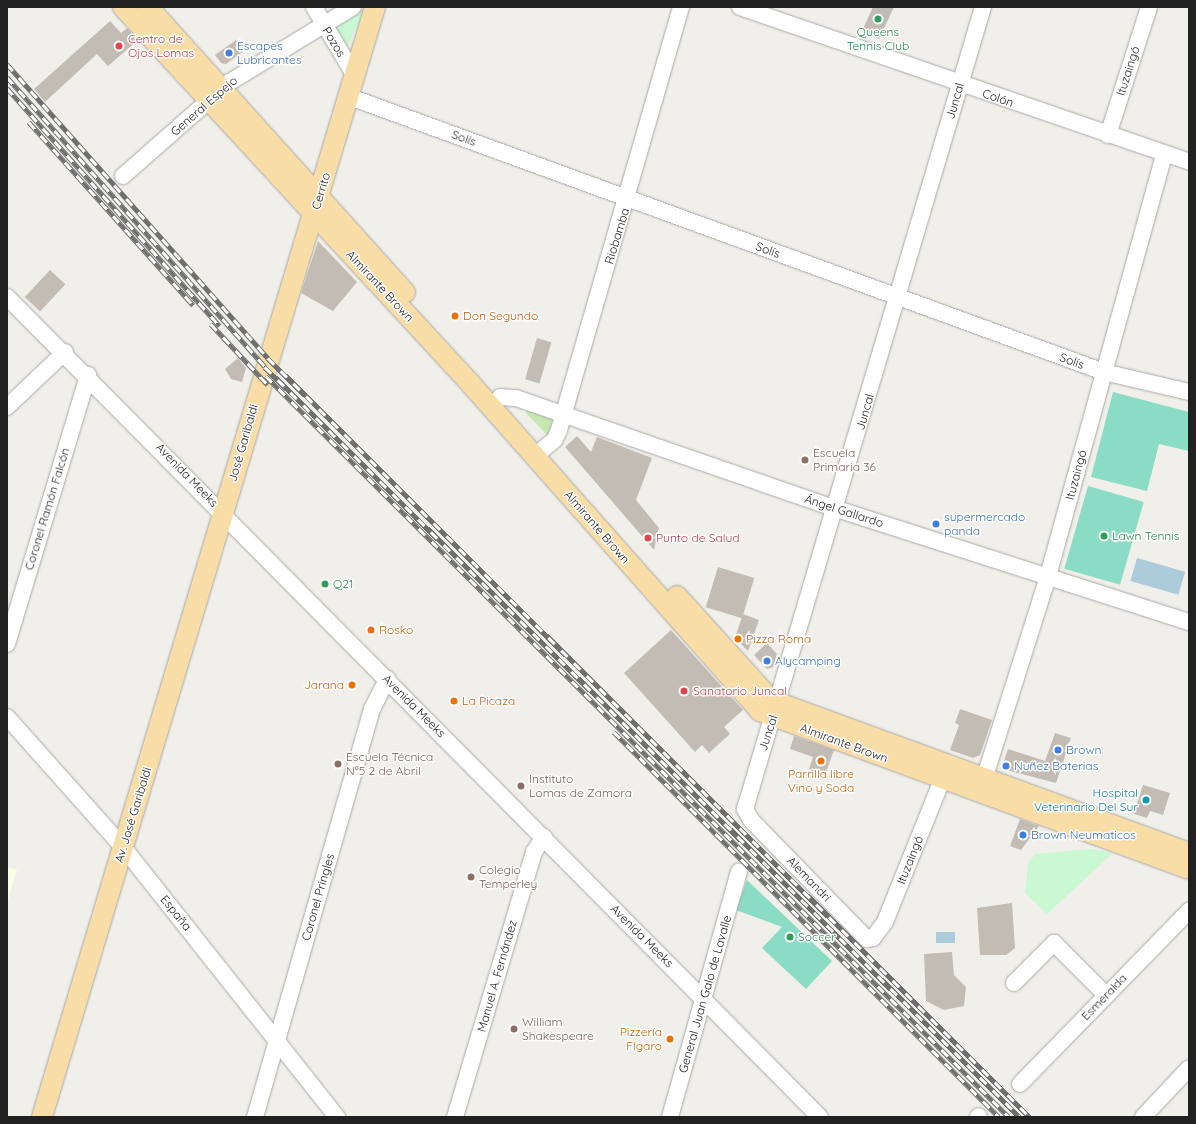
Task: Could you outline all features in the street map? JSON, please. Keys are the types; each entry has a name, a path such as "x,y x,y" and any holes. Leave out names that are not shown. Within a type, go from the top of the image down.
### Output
{"main road":[{"name":"Almirante Brown","path":"123,7 215,96 760,690 775,710 942,780 982,785 1189,869"},
{"name":"Almirante Brown","path":"148,7 215,96"},
{"name":"Cerrito","path":"263,373 350,97 374,7"},
{"name":"Almirante Brown","path":"316,206 500,397 541,452"},
{"name":"José Garibaldi","path":"224,514 263,373"},
{"name":"Av. José Garibaldi","path":"42,1117 224,514"},
{"name":"Almirante Brown","path":"775,710 982,785 1189,853"}],"street":[{"name":"Pozos","path":"314,7 355,76"},
{"name":"General Espejo","path":"123,176 215,96 353,7"},
{"name":"Riobamba","path":"541,452 555,439 563,414 628,198 681,7"},
{"name":"Colón","path":"740,7 960,86 1189,162"},
{"name":"Juncal","path":"748,815 745,803 836,509 983,7"},
{"name":"Ituzaingó","path":"1108,135 1149,7"},
{"name":"Solís","path":"350,97 1104,372 1189,392"},
{"name":"Ituzaingó","path":"982,785 1048,576 1164,154"},
{"name":"Avenida Meeks","path":"7,297 88,375 820,1117"},
{"path":"7,408 65,352"},
{"name":"Coronel Ramón Falcón","path":"7,644 88,375"},
{"name":"Ángel Gallardo","path":"500,397 516,398 836,509 1189,622"},
{"name":"Coronel Pringles","path":"255,1117 372,709 387,679"},
{"name":"España","path":"7,717 123,847 337,1117"},
{"name":"Ituzaingó","path":"873,938 885,922 942,780"},
{"name":"Alemandri","path":"748,815 864,936 873,938"},
{"name":"Manuel A. Fernández","path":"455,1117 534,852 544,837"},
{"name":"General Juan Galo de Lavalle","path":"670,1117 739,872"},
{"name":"Esmeralda","path":"1020,1084 1189,911"},
{"path":"1014,983 1054,943 1106,995"},
{"path":"1143,1117 1189,1068"}],"shaded area":[{"path":"7,867 17,870 7,903"}],"green space":[{"path":"359,12 363,15 347,47 334,28"},
{"path":"1113,392 1189,412 1189,451 1159,444 1147,491 1091,477"},
{"path":"530,411 553,419 548,436 525,412"},
{"name":"Lawn Tennis","path":"1088,486 1144,502 1120,585 1064,569"},
{"path":"1090,849 1113,853 1047,914 1025,893 1028,864 1035,854"},
{"name":"Soccer","path":"747,880 832,961 806,989 762,948 782,927 736,910"}],"water":[{"path":"1137,558 1185,572 1178,595 1130,581"},
{"path":"936,932 955,932 955,943 936,943"}],"building":[{"name":"Queens Tennis Club","path":"873,7 894,7 879,39 862,31"},
{"path":"110,21 121,33 127,28 138,40 108,66 97,54 45,102 34,89"},
{"name":"Escapes Lubricantes","path":"236,40 244,51 226,64 221,63 215,55"},
{"path":"318,241 357,282 333,311 301,293"},
{"path":"50,270 65,284 40,311 25,297"},
{"path":"537,338 551,342 540,383 525,379"},
{"path":"238,358 246,368 242,382 231,379 225,369"},
{"path":"577,436 591,452 597,437 652,458 636,500 659,528 654,550 565,447"},
{"path":"718,567 754,578 742,618 706,607"},
{"path":"743,614 759,620 748,651 735,638"},
{"name":"Sanatorio Juncal","path":"671,630 743,710 724,727 730,734 709,753 702,745 695,752 624,673"},
{"name":"Alycamping","path":"767,643 777,654 773,667 767,669 754,655"},
{"path":"960,709 992,720 980,755 973,758 950,750 959,725 955,723"},
{"path":"1055,733 1071,738 1056,783 1007,770 1003,764 1008,749 1045,761"},
{"path":"794,736 834,750 825,775 809,769 813,757 790,749"},
{"path":"1143,785 1170,793 1163,815 1150,811 1147,818 1134,814"},
{"name":"Brown Neumaticos","path":"1020,819 1039,826 1021,850 1010,846"},
{"path":"1012,903 1015,948 1006,955 980,955 977,908"},
{"path":"952,952 954,975 966,987 964,1006 944,1010 926,1001 924,954"}],"railway":[{"path":"7,64 268,358 1030,1117"},
{"path":"7,77 265,367 1020,1117"},
{"path":"7,88 220,326"},
{"path":"29,122 193,305"},
{"path":"211,324 268,385"},
{"path":"266,376 1009,1117"},
{"path":"614,732 999,1117"}],"place":[{"name":"Queens Tennis Club","path":"878,19"},
{"name":"Centro de Ojos Lomas","path":"119,46"},
{"name":"Escapes Lubricantes","path":"229,53"},
{"name":"Don Segundo","path":"455,316"},
{"name":"Escuela Primaria 36","path":"805,460"},
{"name":"supermercado panda","path":"936,524"},
{"name":"Lawn Tennis","path":"1104,536"},
{"name":"Punto de Salud","path":"648,538"},
{"name":"Q21","path":"325,584"},
{"name":"Rosko","path":"371,630"},
{"name":"Pizza Roma","path":"738,639"},
{"name":"Alycamping","path":"767,661"},
{"name":"Jarana","path":"352,685"},
{"name":"Sanatorio Juncal","path":"684,691"},
{"name":"La Picaza","path":"454,701"},
{"name":"Brown","path":"1058,750"},
{"name":"Parrilla libre Vino y Soda","path":"821,761"},
{"name":"Escuela Técnica N°5 2 de Abril","path":"338,764"},
{"name":"Nuñez Baterias","path":"1006,766"},
{"name":"Instituto Lomas de Zamora","path":"521,786"},
{"name":"Hospital Veterinario Del Sur","path":"1146,800"},
{"name":"Brown Neumaticos","path":"1023,835"},
{"name":"Colegio Temperley","path":"471,877"},
{"name":"Soccer","path":"790,937"},
{"name":"William Shakespeare","path":"514,1029"},
{"name":"Pizzería Fígaro","path":"670,1039"}]}
